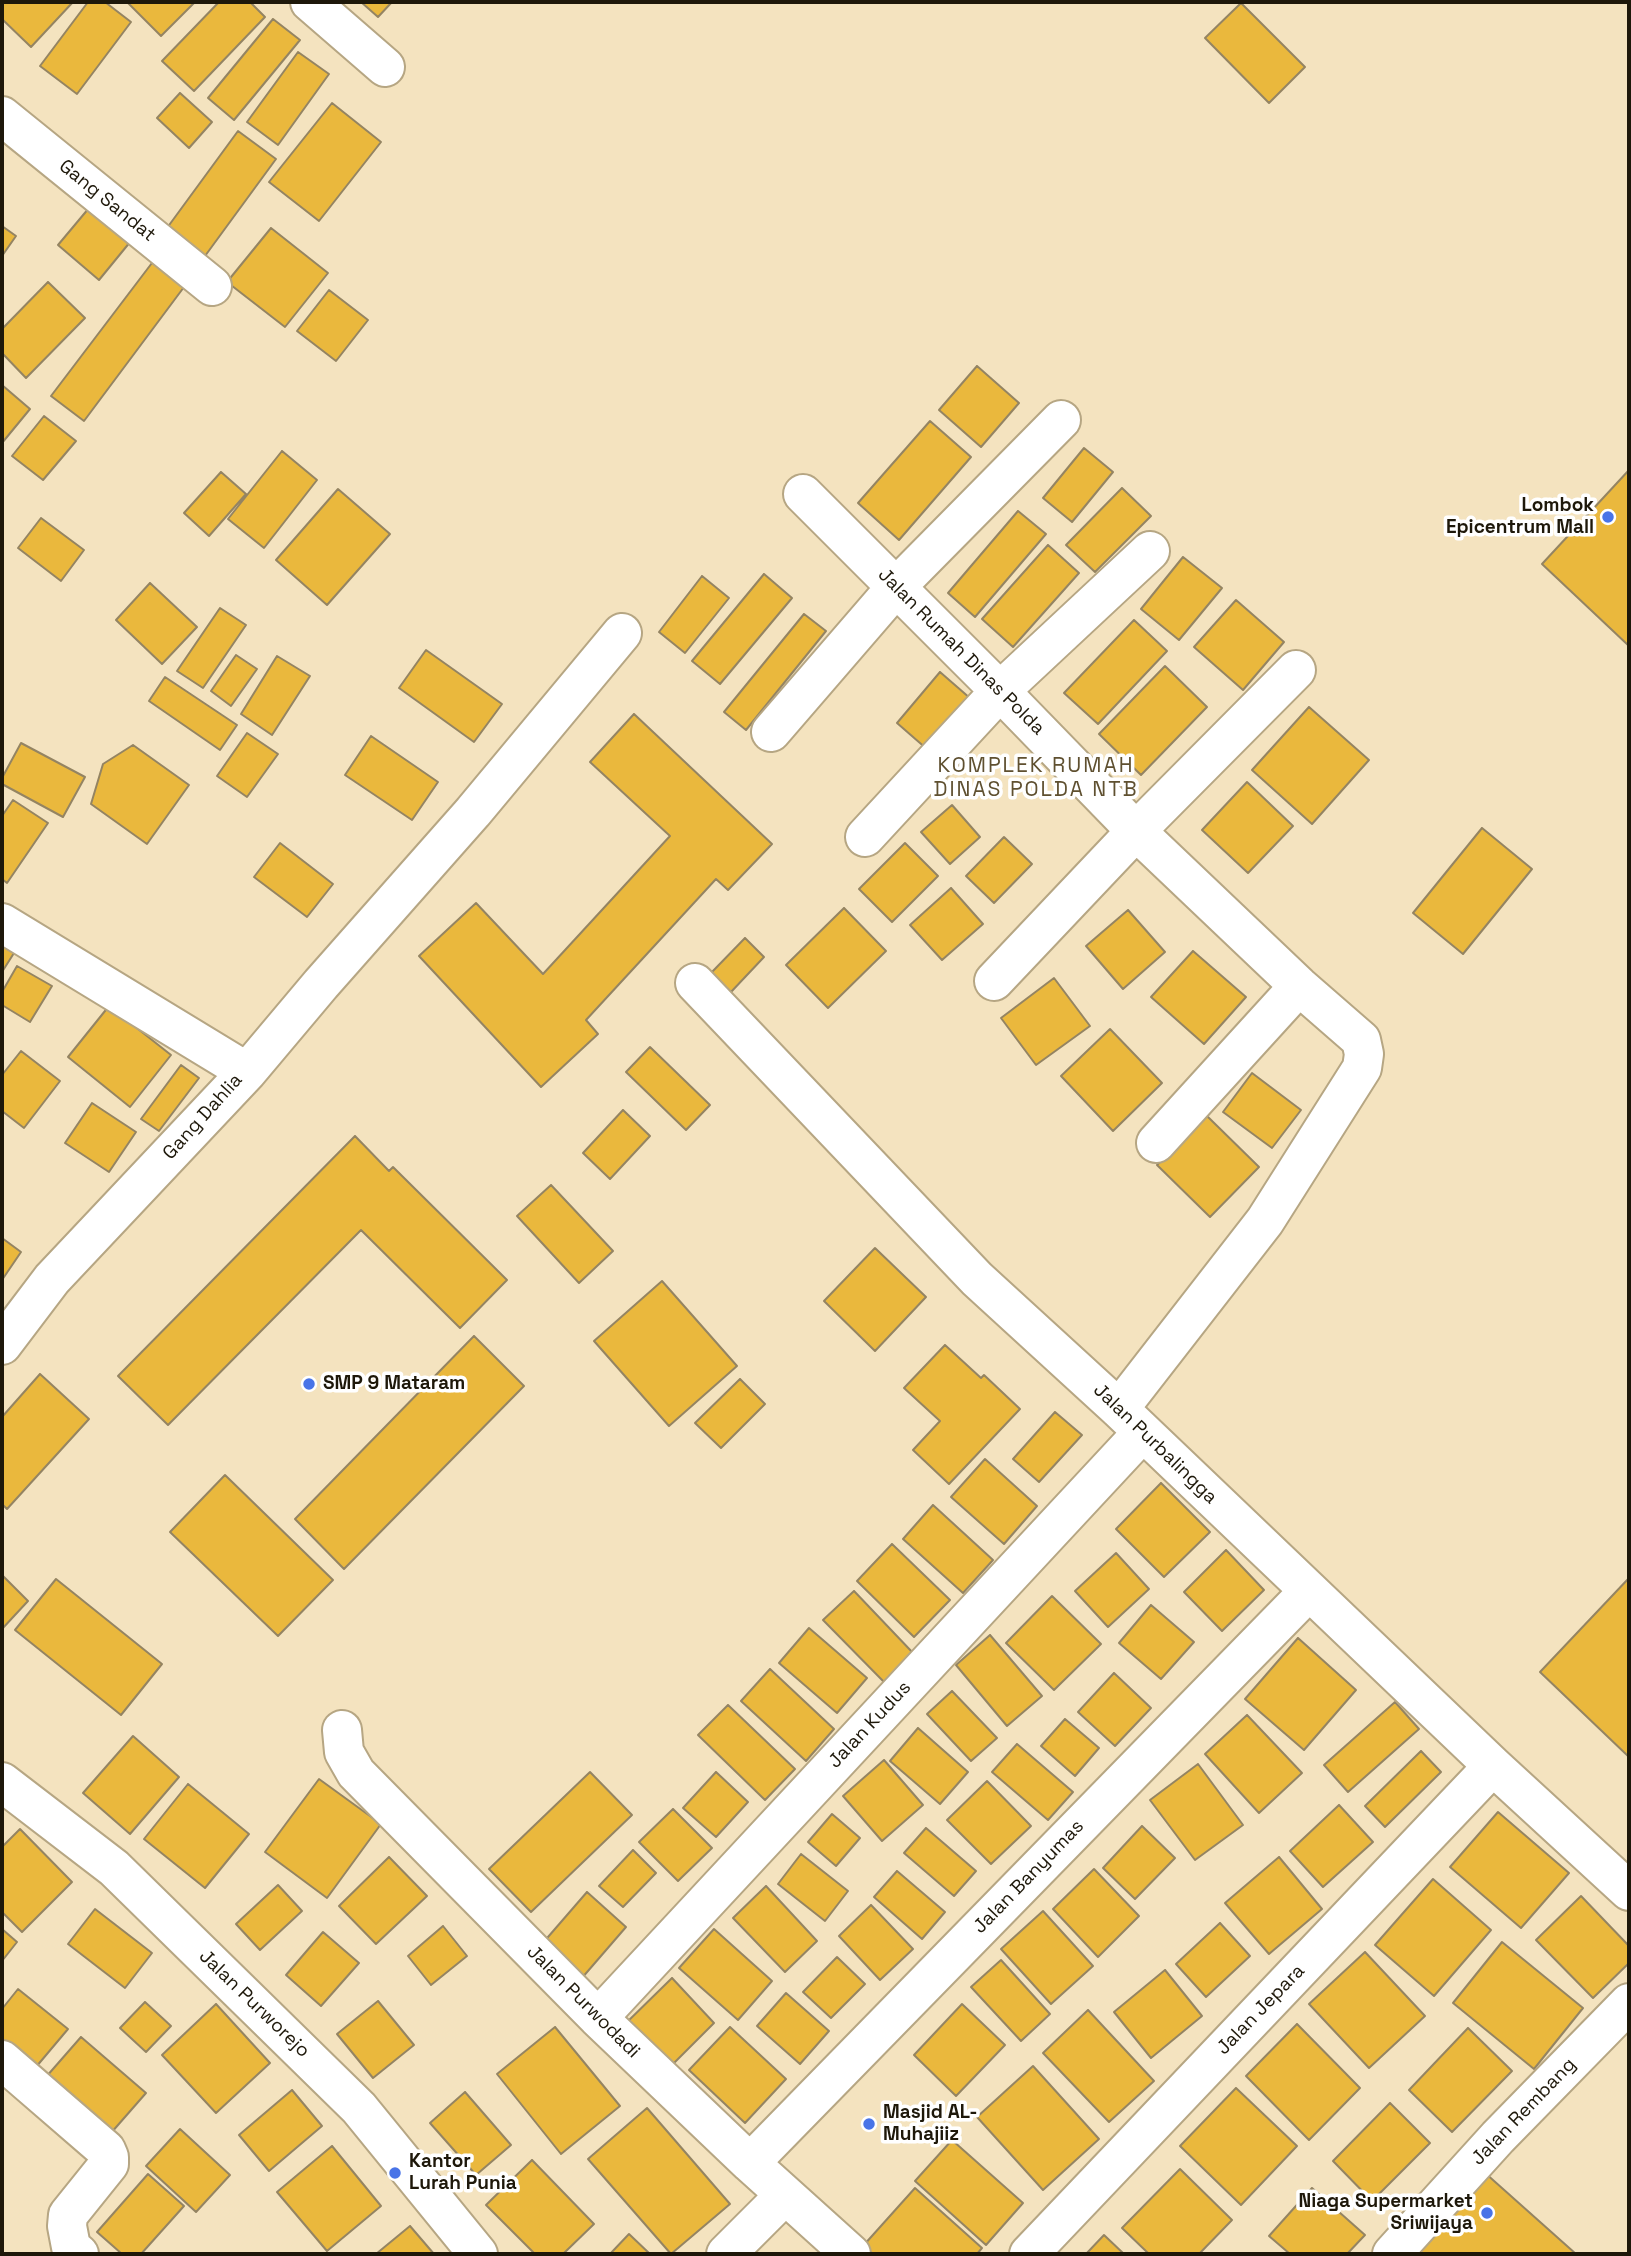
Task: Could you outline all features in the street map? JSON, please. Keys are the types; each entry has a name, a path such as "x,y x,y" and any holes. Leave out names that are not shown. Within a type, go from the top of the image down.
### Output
{"street":[{"path":"310,2 385,67"},
{"name":"Gang Sandat","path":"2,116 212,286"},
{"path":"771,732 897,586 1060,420"},
{"name":"Jalan Rumah Dinas Polda","path":"803,494 897,586 1136,831 1299,986"},
{"path":"865,837 1000,691 1150,551"},
{"path":"247,1072 473,811 622,633"},
{"path":"994,981 1136,831 1296,670"},
{"name":"Gang Dahlia","path":"2,923 247,1072 52,1279 2,1345"},
{"name":"Jalan Purbalingga","path":"695,983 977,1279 1629,1891"},
{"path":"1156,1143 1299,986"},
{"name":"Jalan Kudus","path":"598,2018 1131,1421 1265,1221 1362,1068 1364,1054 1361,1040 1299,986"},
{"name":"Jalan Banyumas","path":"750,2163 1309,1591"},
{"name":"Jalan Purwodadi","path":"342,1730 344,1752 356,1773 598,2018 750,2163 851,2254"},
{"name":"Jalan Jepara","path":"1029,2254 1493,1766"},
{"name":"Jalan Purworejo","path":"2,1782 114,1868 359,2108 478,2254"},
{"name":"Jalan Rembang","path":"1392,2254 1498,2137 1629,2003"},
{"path":"2,2060 106,2150 109,2157 109,2164 68,2215 71,2247 79,2254"},
{"path":"726,2254 785,2195"}],"building":[{"path":"2,2 73,2 31,47 2,19"},
{"path":"88,2 105,2 131,22 77,94 40,66"},
{"path":"127,2 195,2 161,36"},
{"path":"219,2 250,2 265,17 194,91 162,61"},
{"path":"361,2 392,2 378,17"},
{"path":"1241,3 1305,67 1269,103 1205,38"},
{"path":"273,19 300,40 234,120 208,98"},
{"path":"298,52 329,74 278,145 247,122"},
{"path":"180,93 212,122 189,148 157,118"},
{"path":"332,103 381,142 319,221 269,182"},
{"path":"238,131 276,159 205,256 167,228"},
{"path":"94,202 135,236 99,280 58,245"},
{"path":"2,226 16,236 2,256"},
{"path":"271,228 328,273 285,327 227,282"},
{"path":"158,255 190,279 84,421 51,396"},
{"path":"48,282 85,318 26,378 2,353 2,329"},
{"path":"329,290 368,320 336,361 297,331"},
{"path":"977,366 1019,403 981,447 939,410"},
{"path":"2,385 30,409 2,443"},
{"path":"44,416 76,441 43,480 12,456"},
{"path":"930,421 971,457 899,540 858,503"},
{"path":"1084,448 1113,472 1072,522 1043,498"},
{"path":"282,451 317,480 264,548 228,519"},
{"name":"Lombok Epicentrum Mall","path":"1629,470 1629,646 1542,564"},
{"path":"221,472 246,494 209,536 184,513"},
{"path":"1122,488 1151,516 1095,572 1066,545"},
{"path":"338,489 390,534 327,605 276,560"},
{"path":"1018,511 1046,534 975,617 948,593"},
{"path":"41,518 84,550 61,581 18,548"},
{"path":"1048,545 1079,573 1013,647 982,619"},
{"path":"1183,557 1222,588 1179,640 1141,609"},
{"path":"764,574 792,598 720,684 692,661"},
{"path":"702,576 729,598 685,653 659,632"},
{"path":"150,583 197,627 162,664 116,620"},
{"path":"1236,600 1284,642 1243,690 1194,647"},
{"path":"220,608 246,625 203,688 177,671"},
{"path":"804,614 826,631 746,730 724,712"},
{"path":"1134,620 1167,651 1098,724 1064,693"},
{"path":"426,650 502,704 474,742 399,688"},
{"path":"236,655 257,669 231,706 211,691"},
{"path":"277,656 310,676 272,735 241,714"},
{"path":"1165,666 1207,707 1141,775 1099,734"},
{"path":"940,672 971,699 928,750 897,723"},
{"path":"165,677 237,725 220,750 149,701"},
{"path":"1309,707 1369,760 1312,824 1252,770"},
{"path":"634,714 772,844 728,890 716,879 586,1020 598,1034 541,1087 419,956 476,903 543,974 670,836 590,762"},
{"path":"247,733 278,754 247,797 217,776"},
{"path":"371,736 438,782 412,820 345,775"},
{"path":"21,743 85,777 63,817 2,784 2,778"},
{"path":"133,745 189,785 147,844 91,804 103,764"},
{"path":"1247,782 1293,826 1248,873 1202,830"},
{"path":"13,800 48,823 7,883 2,879 2,816"},
{"path":"952,805 980,837 950,864 921,832"},
{"path":"1482,828 1532,869 1463,954 1413,913"},
{"path":"1004,837 1032,864 994,903 966,876"},
{"path":"280,843 333,884 307,917 254,877"},
{"path":"905,843 938,876 892,922 859,889"},
{"path":"951,888 983,924 942,960 910,925"},
{"path":"844,908 886,951 828,1008 786,965"},
{"path":"1128,910 1165,952 1123,989 1086,946"},
{"path":"745,938 764,957 731,992 711,973"},
{"path":"2,945 14,953 2,972"},
{"path":"1193,951 1246,997 1204,1044 1151,997"},
{"path":"17,966 52,986 30,1022 2,1005 2,992"},
{"path":"1054,978 1090,1026 1036,1065 1001,1018"},
{"path":"109,1006 171,1055 130,1107 68,1057"},
{"path":"1110,1029 1162,1083 1113,1131 1061,1076"},
{"path":"650,1047 710,1105 686,1130 626,1072"},
{"path":"21,1051 60,1081 24,1128 2,1111 2,1075"},
{"path":"181,1065 199,1078 159,1131 141,1119"},
{"path":"1252,1073 1301,1110 1272,1148 1223,1112"},
{"path":"92,1103 136,1132 109,1172 65,1143"},
{"path":"623,1110 650,1136 610,1179 583,1153"},
{"path":"1207,1116 1259,1167 1210,1217 1157,1165"},
{"path":"355,1136 389,1171 393,1167 507,1280 460,1328 361,1230 168,1425 118,1376"},
{"path":"551,1185 613,1251 579,1283 517,1216"},
{"path":"2,1238 21,1252 2,1280"},
{"path":"875,1248 926,1297 875,1351 824,1301"},
{"path":"662,1281 737,1366 669,1426 594,1341"},
{"path":"474,1336 524,1386 344,1569 295,1519"},
{"path":"945,1345 981,1378 984,1375 1020,1409 949,1484 913,1450 940,1421 904,1388"},
{"path":"40,1374 89,1419 7,1509 2,1504 2,1417"},
{"path":"740,1379 765,1404 721,1448 695,1423"},
{"path":"1055,1412 1082,1435 1039,1482 1013,1459"},
{"path":"985,1459 1037,1506 1004,1544 951,1497"},
{"path":"225,1475 333,1580 278,1636 170,1532"},
{"path":"1161,1483 1210,1532 1164,1577 1116,1529"},
{"path":"933,1505 993,1560 963,1593 903,1539"},
{"path":"892,1544 950,1600 914,1637 857,1581"},
{"path":"1226,1550 1264,1590 1222,1631 1184,1592"},
{"path":"1116,1553 1149,1589 1108,1627 1075,1591"},
{"path":"2,1575 28,1601 2,1629"},
{"path":"1629,1578 1629,1757 1540,1672"},
{"path":"56,1579 162,1664 121,1715 15,1630"},
{"path":"854,1591 914,1654 884,1682 823,1620"},
{"path":"1052,1596 1101,1644 1054,1690 1006,1643"},
{"path":"1151,1605 1194,1642 1161,1679 1119,1643"},
{"path":"809,1628 867,1678 837,1713 779,1663"},
{"path":"990,1635 1042,1696 1007,1726 956,1665"},
{"path":"1298,1638 1356,1690 1304,1750 1245,1699"},
{"path":"770,1669 834,1729 806,1761 741,1701"},
{"path":"1114,1673 1151,1708 1115,1746 1078,1712"},
{"path":"952,1691 997,1738 971,1761 927,1714"},
{"path":"1395,1702 1419,1729 1348,1792 1324,1765"},
{"path":"728,1705 795,1769 765,1800 698,1735"},
{"path":"1247,1715 1302,1773 1259,1813 1205,1754"},
{"path":"1065,1719 1099,1748 1075,1776 1041,1746"},
{"path":"918,1728 968,1772 940,1804 890,1761"},
{"path":"133,1736 179,1777 130,1834 83,1793"},
{"path":"1017,1744 1073,1792 1048,1820 992,1772"},
{"path":"1421,1751 1441,1772 1385,1827 1365,1806"},
{"path":"884,1760 923,1805 882,1841 843,1796"},
{"path":"1198,1764 1243,1825 1195,1860 1150,1800"},
{"path":"590,1772 632,1815 531,1912 489,1869"},
{"path":"716,1772 748,1802 716,1837 683,1808"},
{"path":"319,1779 381,1824 327,1898 265,1852"},
{"path":"987,1781 1031,1826 991,1864 947,1820"},
{"path":"188,1784 249,1834 205,1888 144,1839"},
{"path":"1339,1805 1373,1842 1323,1887 1290,1851"},
{"path":"673,1809 712,1848 678,1881 639,1842"},
{"path":"1498,1812 1569,1873 1521,1928 1450,1867"},
{"path":"832,1814 860,1838 836,1866 808,1842"},
{"path":"1142,1826 1175,1858 1135,1899 1103,1868"},
{"path":"926,1828 976,1871 954,1896 904,1853"},
{"path":"20,1829 72,1882 22,1932 2,1912 2,1847"},
{"path":"633,1850 656,1873 623,1907 599,1886"},
{"path":"801,1854 848,1891 825,1921 778,1884"},
{"path":"389,1857 427,1896 376,1944 339,1906"},
{"path":"1279,1857 1322,1909 1269,1954 1225,1903"},
{"path":"1094,1869 1139,1916 1098,1957 1053,1909"},
{"path":"897,1871 945,1912 922,1939 874,1897"},
{"path":"1433,1879 1491,1930 1434,1996 1375,1945"},
{"path":"278,1885 302,1911 260,1950 236,1924"},
{"path":"766,1886 817,1941 785,1972 733,1918"},
{"path":"587,1892 626,1927 575,1986 535,1952"},
{"path":"1581,1896 1629,1946 1629,1963 1593,1998 1536,1940"},
{"path":"871,1905 913,1949 880,1980 839,1936"},
{"path":"95,1909 152,1953 125,1988 68,1944"},
{"path":"1043,1911 1093,1966 1051,2004 1001,1949"},
{"path":"1220,1923 1250,1956 1206,1997 1176,1964"},
{"path":"443,1926 467,1956 431,1985 408,1956"},
{"path":"2,1929 17,1942 2,1961"},
{"path":"714,1929 772,1981 738,2020 679,1968"},
{"path":"323,1932 359,1963 321,2006 286,1975"},
{"path":"1502,1942 1583,2008 1534,2069 1453,2003"},
{"path":"1365,1952 1425,2016 1369,2068 1309,2004"},
{"path":"837,1957 865,1984 831,2018 803,1992"},
{"path":"1001,1960 1050,2014 1021,2041 971,1987"},
{"path":"1165,1970 1202,2016 1151,2058 1114,2012"},
{"path":"672,1978 714,2023 665,2072 622,2027"},
{"path":"18,1989 68,2029 36,2067 2,2040 2,2009"},
{"path":"786,1993 829,2031 800,2064 757,2026"},
{"path":"378,2001 414,2045 373,2078 337,2034"},
{"path":"145,2002 171,2026 146,2052 120,2028"},
{"path":"216,2004 270,2063 216,2113 162,2055"},
{"path":"962,2004 1005,2045 956,2096 914,2055"},
{"path":"1088,2010 1154,2081 1109,2122 1043,2053"},
{"path":"1297,2024 1360,2088 1309,2140 1246,2076"},
{"path":"555,2027 620,2106 561,2154 497,2074"},
{"path":"730,2027 786,2079 745,2123 689,2070"},
{"path":"1468,2028 1512,2071 1452,2132 1409,2090"},
{"path":"81,2037 146,2093 111,2133 46,2077"},
{"path":"1033,2066 1099,2139 1043,2190 977,2117"},
{"path":"1236,2088 1297,2146 1241,2205 1180,2146"},
{"path":"292,2090 322,2126 269,2171 239,2135"},
{"path":"465,2092 511,2145 476,2175 430,2123"},
{"path":"1390,2103 1430,2143 1372,2201 1333,2161"},
{"path":"647,2108 730,2204 671,2254 588,2159"},
{"path":"180,2129 230,2175 196,2212 146,2166"},
{"path":"952,2140 1023,2203 986,2245 915,2181"},
{"path":"332,2146 381,2206 327,2251 277,2192"},
{"path":"532,2160 594,2224 563,2254 535,2254 486,2205"},
{"path":"1180,2169 1232,2220 1199,2254 1149,2254 1122,2228"},
{"name":"Niaga Supermarket Sriwijaya","path":"1484,2172 1576,2254 1405,2254"},
{"path":"148,2174 184,2206 141,2254 122,2254 97,2232"},
{"path":"915,2188 982,2248 977,2254 873,2254 863,2246"},
{"path":"1312,2188 1365,2235 1347,2254 1290,2254 1269,2236"},
{"path":"410,2226 434,2254 376,2254"},
{"path":"629,2234 650,2254 610,2254"},
{"path":"1104,2235 1124,2254 1086,2254"}],"place":[{"name":"Lombok Epicentrum Mall","path":"1608,517"},
{"name":"SMP 9 Mataram","path":"309,1384"},
{"name":"Masjid AL- Muhajiiz","path":"869,2124"},
{"name":"Kantor Lurah Punia","path":"395,2173"},
{"name":"Niaga Supermarket Sriwijaya","path":"1487,2213"}],"district":[{"name":"KOMPLEK RUMAH DINAS POLDA NTB","path":"1036,778"}]}
